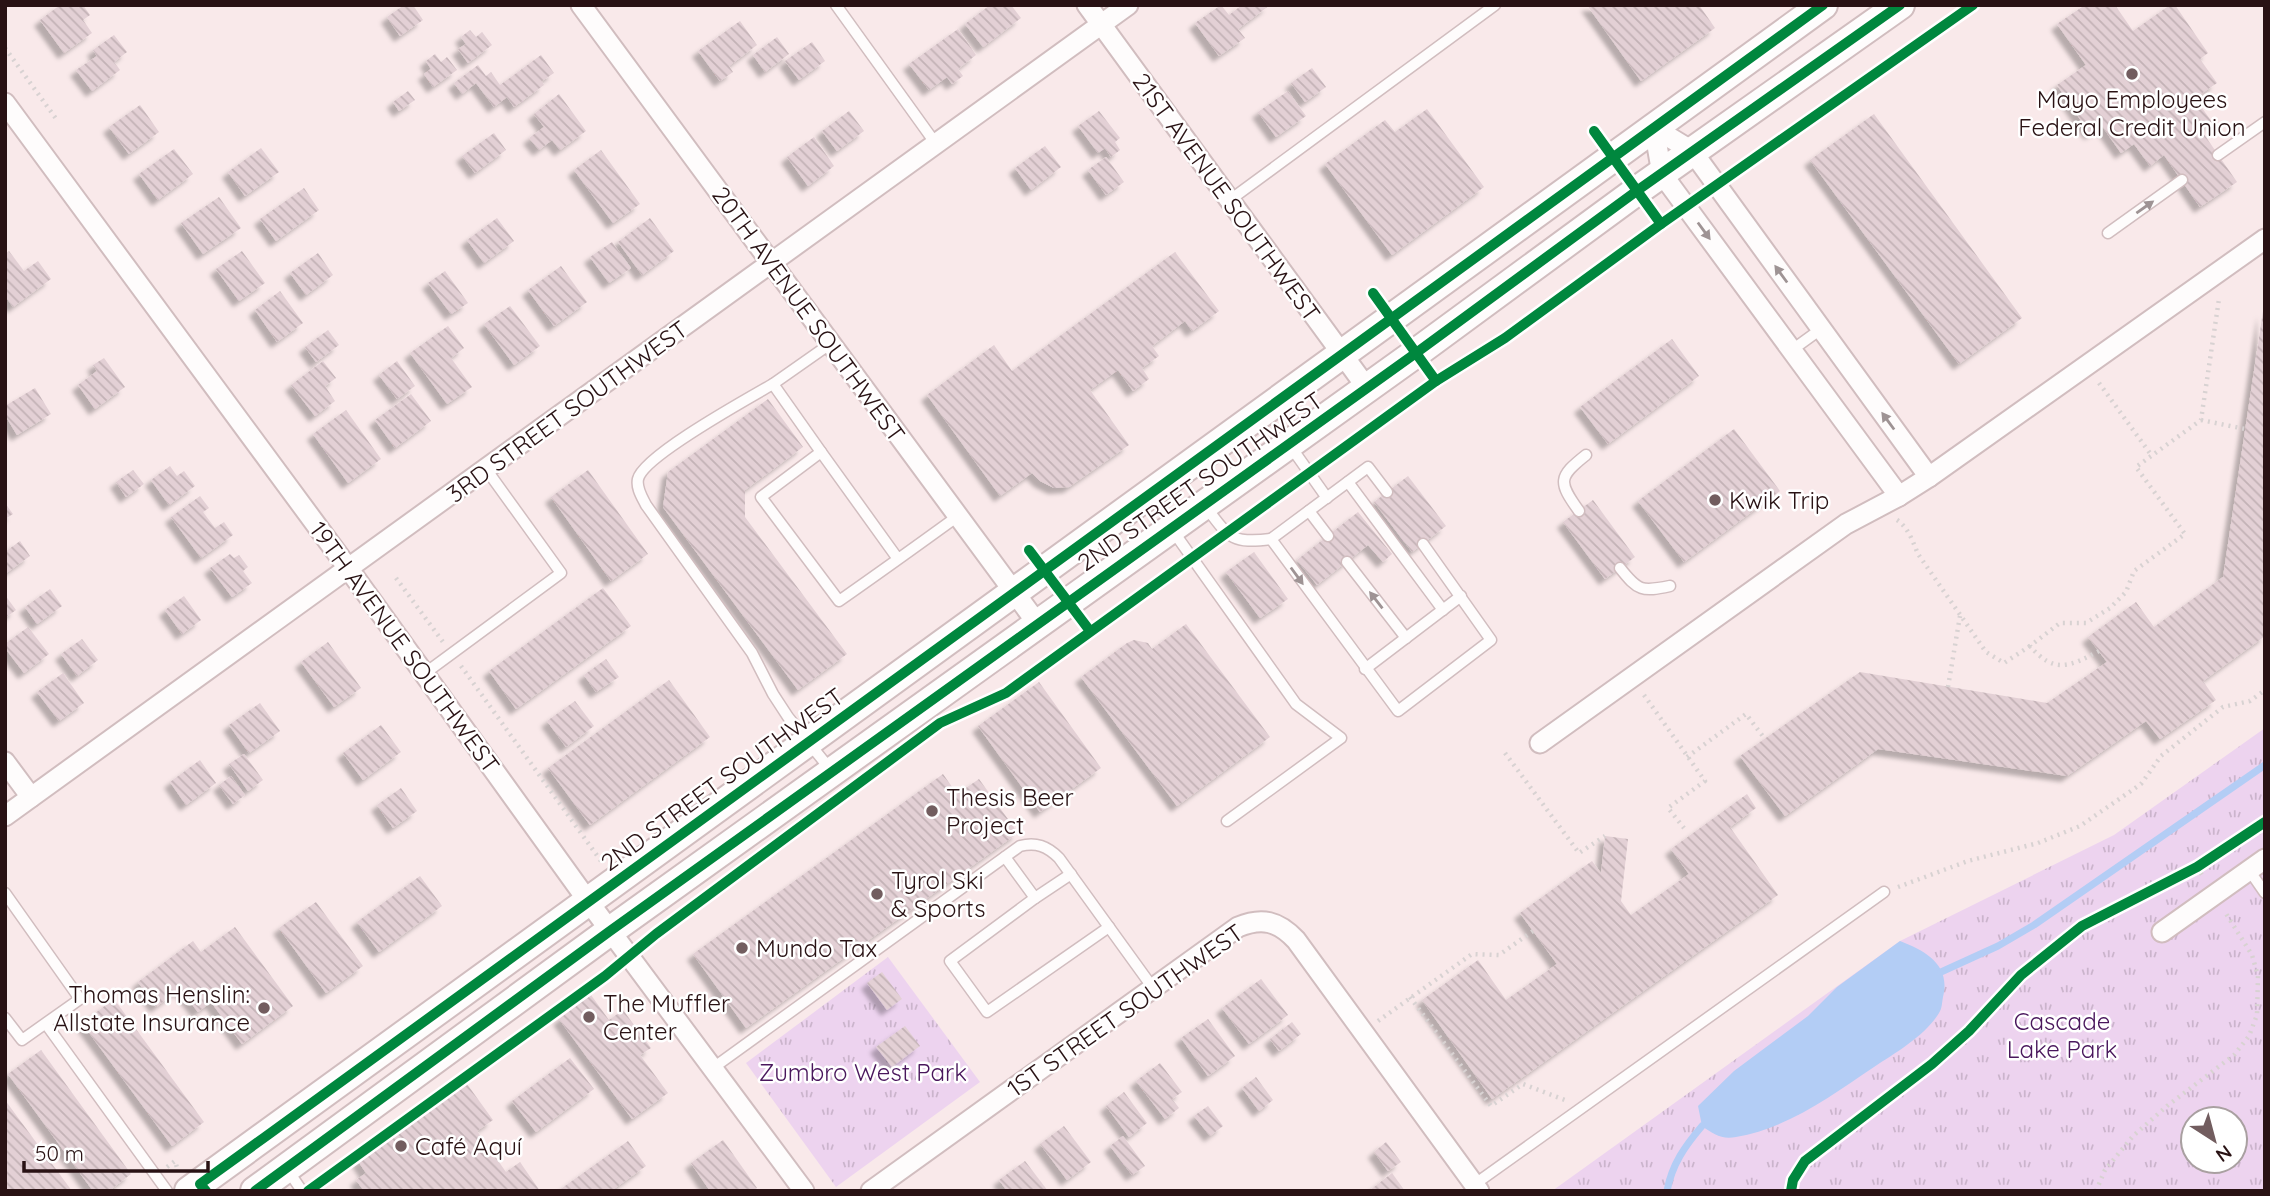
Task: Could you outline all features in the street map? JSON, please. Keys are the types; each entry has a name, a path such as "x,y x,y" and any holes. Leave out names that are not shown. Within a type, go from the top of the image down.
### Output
{"main road":[{"name":"2ND STREET SOUTHWEST","path":"198,1188 588,901 1823,5"},
{"name":"2ND STREET SOUTHWEST","path":"255,1191 294,1180 610,931 1367,388 1692,151 1900,5"}],"street":[{"name":"20TH AVENUE SOUTHWEST","path":"581,5 1037,623"},
{"name":"21ST AVENUE SOUTHWEST","path":"1087,5 1367,388"},
{"name":"3RD STREET SOUTHWEST","path":"5,816 1128,5"},
{"name":"19TH AVENUE SOUTHWEST","path":"5,103 348,568 610,931 804,1191"},
{"path":"1654,128 1692,151 1928,477"},
{"path":"1654,128 1662,174 1899,496"},
{"path":"1539,743 1846,524 1928,477 2265,239"},
{"path":"5,762 31,797"},
{"path":"2162,932 2257,864"},
{"name":"1ST STREET SOUTHWEST","path":"871,1191 1238,927 1260,920 1272,922 1288,931 1296,940 1477,1187"}],"lane":[{"path":"835,5 936,144"},
{"path":"1230,200 1495,5"},
{"path":"2218,155 2265,122"},
{"path":"2108,233 2182,180"},
{"path":"1792,350 1821,329"},
{"path":"830,344 649,464 638,477 637,486 646,505 752,653 773,694 832,772"},
{"path":"773,384 898,559"},
{"path":"1289,444 1327,498"},
{"path":"821,452 761,497 839,601 958,516"},
{"path":"1579,511 1562,482 1568,469 1586,455"},
{"path":"1204,504 1225,533 1245,542 1271,539 1368,467 1387,492"},
{"path":"424,674 561,573 486,469"},
{"path":"1348,482 1443,610"},
{"path":"1309,511 1328,536"},
{"path":"1171,528 1296,704 1341,738 1227,821"},
{"path":"1271,539 1398,711 1491,640 1423,544"},
{"path":"1347,562 1406,638"},
{"path":"1620,568 1641,589 1648,591 1670,586"},
{"path":"1366,669 1461,596"},
{"path":"713,1069 1020,846 1030,844 1051,850 1153,988"},
{"path":"1005,857 1035,898"},
{"path":"2257,864 2265,893"},
{"path":"1071,874 950,961 988,1012 1109,927"},
{"path":"1477,1187 1884,892"},
{"path":"5,893 80,999 22,1040 5,1018"},
{"path":"46,1024 167,1191"}],"path":[{"path":"5,48 57,120"},
{"path":"2201,421 2220,295 2209,303"},
{"path":"2098,381 2152,456"},
{"path":"1892,518 1901,522 1917,554 1986,652 2004,663 2060,623 2086,623 2109,608 2126,592 2134,571 2185,534 2136,467 2201,421 2245,429"},
{"path":"397,578 616,881"},
{"path":"1948,687 1960,616"},
{"path":"2030,646 2043,661 2060,666 2076,664 2099,651"},
{"path":"1654,687 1643,695 1705,781 1668,808 1684,828"},
{"path":"1884,892 1968,860 2038,843 2080,826 2140,784 2161,756 2223,707 2250,701 2265,690"},
{"path":"1687,757 1746,714 1765,739"},
{"path":"1505,753 1579,853 1605,836"},
{"path":"2096,1191 2105,1170 2133,1136 2167,1106 2234,1055 2249,1036 2257,1015 2259,976 2252,955 2197,867"},
{"path":"1363,1031 1472,954 1499,955 1533,931"},
{"path":"1410,997 1491,1106 1523,1084 1584,1107"}],"green space":[{"name":"Cascade Lake Park","path":"2265,728 2265,1191 1552,1191 1900,941 2114,835"},
{"name":"Zumbro West Park","path":"888,957 980,1082 836,1187 746,1063"}],"water":[{"path":"1900,941 1919,949 1934,961 1940,968 1945,986 1941,1010 1918,1037 1825,1100 1791,1119 1755,1133 1731,1138 1718,1136 1702,1126 1698,1106 1734,1071 1808,1016 1837,987"}],"building":[{"path":"60,5 83,5 90,15 83,20 92,33 64,53 40,20"},
{"path":"404,5 413,5 423,20 400,36 387,17"},
{"path":"990,5 1011,5 1021,18 983,47 965,24"},
{"path":"1221,5 1229,15 1242,5 1270,5 1238,29 1245,38 1219,56 1195,23"},
{"path":"1587,5 1699,5 1715,28 1641,81"},
{"path":"2085,5 2115,5 2133,31 2170,5 2175,5 2208,53 2200,59 2217,83 2195,98 2212,122 2201,130 2237,182 2200,207 2164,155 2150,166 2134,144 2121,153 2102,126 2090,134 2057,85 2086,65 2057,24"},
{"path":"740,21 757,45 729,66 733,72 720,81 698,51"},
{"path":"958,29 976,55 958,69 963,76 952,84 947,77 929,90 909,64"},
{"path":"470,30 476,37 482,32 492,45 468,63 458,49 466,44 461,37"},
{"path":"114,35 127,52 114,62 120,70 92,91 76,70 97,56 93,50"},
{"path":"777,37 789,54 765,72 753,55"},
{"path":"812,42 825,61 799,80 785,61"},
{"path":"435,54 441,62 447,57 457,70 433,87 424,74 431,69 426,61"},
{"path":"541,55 554,73 542,81 544,85 514,107 507,97 494,107 476,83 462,94 454,83 478,65 486,76 491,72 500,85"},
{"path":"1312,68 1326,87 1305,102 1291,83"},
{"path":"408,91 415,100 399,111 393,102"},
{"path":"1288,91 1306,116 1276,137 1258,112"},
{"path":"559,94 586,131 560,150 552,140 539,150 529,138 544,127 534,114"},
{"path":"140,105 159,132 129,154 109,127"},
{"path":"1427,109 1484,187 1392,255 1325,164 1385,120 1395,132"},
{"path":"849,111 864,131 837,151 822,131"},
{"path":"1099,111 1120,138 1115,142 1120,150 1111,157 1105,148 1098,153 1078,126"},
{"path":"1874,114 2022,318 1959,364 1810,160"},
{"path":"494,133 506,150 475,173 462,156"},
{"path":"814,137 834,166 808,186 787,157"},
{"path":"1045,146 1061,167 1031,190 1015,168"},
{"path":"261,148 279,172 245,196 228,172"},
{"path":"174,149 193,174 158,200 139,174"},
{"path":"601,150 640,204 613,223 574,170"},
{"path":"1106,157 1124,182 1106,195 1088,170"},
{"path":"304,188 319,210 276,241 260,219"},
{"path":"219,197 241,228 203,254 181,223"},
{"path":"497,218 514,241 484,263 467,240"},
{"path":"650,218 674,251 642,275 618,242"},
{"path":"612,242 631,268 609,283 590,257"},
{"path":"9,251 24,271 38,261 51,279 13,307 5,296 5,254"},
{"path":"242,251 265,283 239,301 216,269"},
{"path":"1175,252 1219,311 1192,331 1185,321 1152,346 1159,356 1142,368 1149,379 1133,391 1118,370 1090,390 1129,445 1069,487 1054,488 1040,481 1032,473 1000,496 927,395 994,345 1012,371"},
{"path":"318,253 333,275 306,295 290,273"},
{"path":"561,266 587,302 554,326 528,290"},
{"path":"445,271 468,303 451,314 428,283"},
{"path":"280,291 303,323 277,342 255,310"},
{"path":"510,306 540,346 514,365 484,324"},
{"path":"2263,311 2265,636 2203,681 2216,700 2160,739 2146,721 2067,776 1878,749 1785,816 1740,756 1860,672 2047,703 2107,662 2088,637 2136,602 2154,627 2223,577"},
{"path":"448,326 464,348 451,358 472,387 447,404 410,353"},
{"path":"328,330 339,345 316,362 305,347"},
{"path":"1672,339 1699,376 1608,444 1580,407"},
{"path":"104,358 125,387 95,409 78,385 97,371 93,365"},
{"path":"323,361 336,378 325,386 335,401 315,416 291,385"},
{"path":"397,361 415,386 397,399 379,375"},
{"path":"35,388 51,414 17,435 5,415 5,406"},
{"path":"411,394 431,421 395,448 375,420"},
{"path":"768,399 803,447 745,490 745,517 847,654 798,690 663,507 668,472"},
{"path":"346,410 381,459 348,483 313,434"},
{"path":"1734,429 1780,491 1684,562 1638,501"},
{"path":"170,466 177,476 184,471 195,486 169,505 151,480"},
{"path":"133,470 144,484 126,497 116,482"},
{"path":"588,470 648,554 611,581 551,497"},
{"path":"1408,476 1446,526 1412,552 1374,502"},
{"path":"200,496 209,508 203,512 215,528 224,522 233,535 201,558 171,517"},
{"path":"1593,500 1635,557 1605,579 1563,522"},
{"path":"5,503 13,514 5,519"},
{"path":"1358,512 1392,554 1383,562 1368,545 1317,585 1297,560"},
{"path":"20,541 30,556 5,574 5,552"},
{"path":"1254,552 1288,599 1260,618 1226,572"},
{"path":"230,554 234,558 239,555 248,567 243,571 252,583 232,597 210,568"},
{"path":"603,588 631,626 516,709 489,671"},
{"path":"50,589 62,606 37,624 25,607"},
{"path":"5,595 16,610 5,618"},
{"path":"184,596 201,620 182,634 165,610"},
{"path":"1186,624 1270,737 1177,806 1081,677 1127,643 1134,640 1148,643 1152,649"},
{"path":"28,627 49,654 24,673 5,648 5,644"},
{"path":"82,639 98,660 77,676 61,654"},
{"path":"328,642 361,688 334,707 301,662"},
{"path":"606,659 619,677 596,692 584,675"},
{"path":"63,673 84,703 59,721 37,692"},
{"path":"669,680 710,737 590,825 548,768"},
{"path":"1039,682 1101,768 1040,812 978,726"},
{"path":"575,701 594,726 566,747 547,721"},
{"path":"260,703 280,731 249,753 229,725"},
{"path":"381,725 401,752 363,780 343,753"},
{"path":"244,754 263,780 248,791 229,764"},
{"path":"200,760 216,783 186,805 170,782"},
{"path":"943,774 957,794 979,779 1018,833 746,1028 693,954"},
{"path":"231,776 245,795 233,804 219,785"},
{"path":"401,788 417,811 393,828 377,805"},
{"path":"1747,794 1756,808 1730,827 1778,895 1492,1099 1422,1000 1478,960 1506,1000 1557,964 1520,913 1592,861 1601,873 1605,836 1628,839 1621,901 1631,915 1689,874 1671,849"},
{"path":"420,876 442,906 379,952 357,922"},
{"path":"316,902 363,966 326,993 279,928"},
{"path":"235,927 293,1006 242,1044 211,1002 198,1012 180,989 156,1007 138,982 193,941 201,952"},
{"path":"882,972 902,999 887,1010 867,983"},
{"path":"1261,979 1288,1015 1249,1044 1222,1008"},
{"path":"591,995 609,1020 623,1010 651,1048 640,1055 668,1093 632,1119 559,1019"},
{"path":"114,999 204,1122 172,1146 82,1023"},
{"path":"1208,1019 1235,1056 1208,1076 1181,1038"},
{"path":"1292,1022 1301,1034 1279,1051 1270,1039"},
{"path":"905,1026 920,1046 892,1067 876,1047"},
{"path":"41,1050 131,1174 109,1191 93,1191 8,1074"},
{"path":"570,1058 594,1089 536,1132 512,1101"},
{"path":"1160,1063 1182,1092 1172,1099 1179,1108 1165,1119 1136,1081"},
{"path":"1256,1077 1273,1100 1259,1111 1242,1088"},
{"path":"467,1084 493,1120 477,1131 506,1172 520,1162 540,1191 364,1191 356,1180 366,1173 358,1161"},
{"path":"1124,1092 1147,1123 1129,1137 1106,1106"},
{"path":"5,1100 72,1191 5,1191"},
{"path":"1208,1106 1223,1126 1210,1136 1194,1116"},
{"path":"1064,1126 1091,1162 1067,1180 1040,1144"},
{"path":"1123,1136 1145,1166 1132,1175 1110,1146"},
{"path":"723,1140 757,1188 753,1191 710,1191 691,1163"},
{"path":"628,1141 646,1166 611,1191 558,1191"},
{"path":"1386,1142 1401,1162 1388,1171 1374,1152"},
{"path":"1025,1161 1048,1191 1007,1191 999,1180"},
{"path":"1392,1173 1405,1191 1369,1191"}],"waterway":[{"path":"1941,972 1998,946 2034,925 2265,765"},
{"path":"1667,1191 1680,1156 1702,1126"}],"cycle path":[{"path":"206,1191 200,1184 1823,5"},
{"path":"255,1191 610,931 1416,353 1638,190 1900,5"},
{"path":"308,1191 605,976 656,934 940,723 1006,693 1436,381 1505,338 1661,224 1973,5"},
{"path":"1594,131 1661,224"},
{"path":"1373,293 1436,381"},
{"path":"1029,550 1090,631"},
{"path":"1791,1191 1793,1180 1805,1161 1932,1064 1969,1031 2021,975 2082,926 2197,867 2265,822"}],"place":[{"name":"Mayo Employees Federal Credit Union","path":"2132,74"},
{"name":"Kwik Trip","path":"1715,500"},
{"name":"Thesis Beer Project","path":"932,811"},
{"name":"Tyrol Ski & Sports","path":"877,894"},
{"name":"Mundo Tax","path":"742,948"},
{"name":"Thomas Henslin: Allstate Insurance","path":"264,1008"},
{"name":"The Muffler Center","path":"589,1017"},
{"name":"Café Aquí","path":"401,1146"}]}
